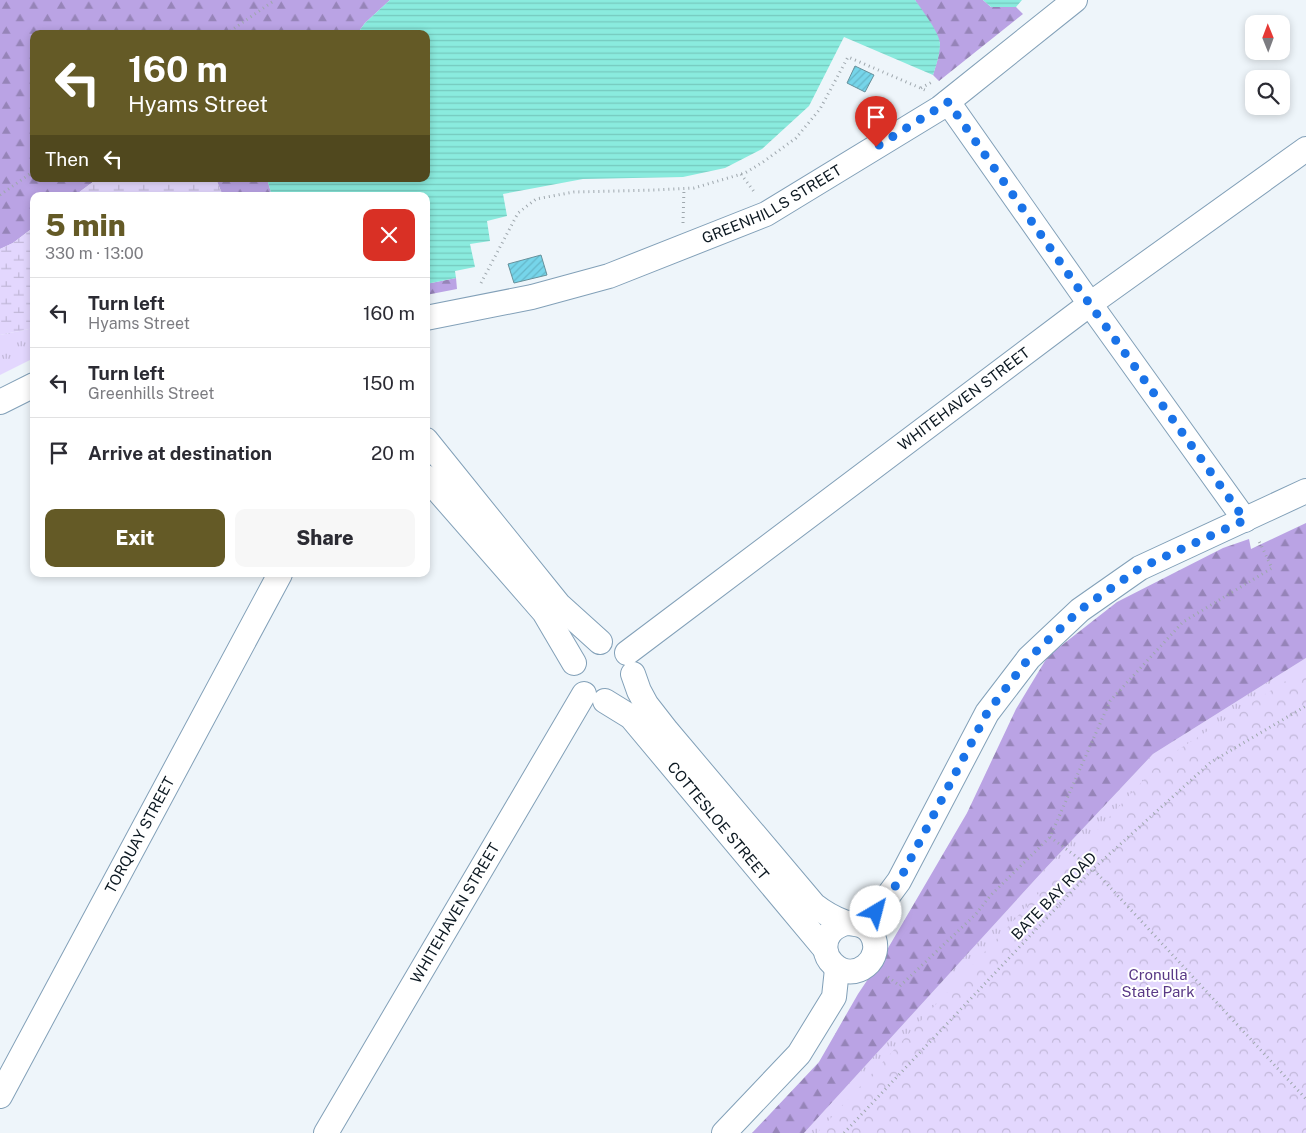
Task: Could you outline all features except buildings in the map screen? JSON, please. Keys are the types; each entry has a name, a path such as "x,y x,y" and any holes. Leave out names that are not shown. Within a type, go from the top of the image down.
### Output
{"street":[{"name":"GREENHILLS STREET","path":"430,317 532,298 609,276 766,214 939,97 1075,0"},
{"path":"939,97 1245,520"},
{"name":"WHITEHAVEN STREET","path":"630,663 1090,304 1306,149"},
{"path":"0,402 30,387"},
{"path":"430,445 559,605 600,642"},
{"path":"430,482 544,612 574,663"},
{"path":"855,925 899,881 987,713 1029,658 1080,610 1140,568 1306,491"},
{"name":"TORQUAY STREET","path":"0,1096 278,577"},
{"path":"600,642 610,642 620,646 630,663 631,682 621,695 613,699 594,697 578,687 574,680 574,663 578,655 584,648 600,642"},
{"name":"COTTESLOE STREET","path":"630,663 639,691 646,704 814,905 825,913 855,925"},
{"name":"WHITEHAVEN STREET","path":"326,1133 594,697"},
{"name":"COTTESLOE STREET","path":"594,697 631,717 831,959"},
{"path":"724,1133 799,1054 834,997 831,959 826,940 830,932 837,926 855,925 870,933 874,940 875,948 869,963 854,972 846,972 831,959"}],"path":[{"path":"232,30 275,0"},
{"path":"480,283 518,213 536,199 574,192 694,188 745,173 763,162 796,138 820,109 848,57 939,97"},
{"path":"0,195 30,174"},
{"path":"895,982 900,986 976,914 990,896 1050,837 1110,701 1183,622 1272,568 1262,547"},
{"name":"BATE BAY ROAD","path":"844,1133 1093,869 1211,762 1306,706"},
{"path":"1050,837 1093,869 1306,1098"}],"green space":[{"path":"0,0 390,0 360,30 30,30 30,182 93,182 79,192 30,192 30,230 13,243 0,249"},
{"path":"915,0 983,0 991,7 1016,7 1023,14 939,81 933,75 940,43"},
{"path":"93,182 217,182 221,192 79,192"},
{"path":"217,182 268,182 271,192 221,192"},
{"path":"30,230 30,329 0,335 0,249 13,243"},
{"path":"456,278 457,289 430,294 430,283"},
{"path":"30,329 30,360 0,375 0,335"},
{"path":"1306,523 1306,658 1153,754 1043,871 804,1133 752,1133 819,1062 967,813 1016,709 1048,656 1117,602 1223,548 1249,539 1251,549"},
{"path":"1306,658 1306,688 837,1133 804,1133 1043,871 1153,754"},
{"name":"Cronulla State Park","path":"1306,668 1306,1133 817,1133 1162,760"}],"shaded area":[{"path":"390,0 915,0 937,34 940,48 933,75 844,37 809,106 762,149 725,168 683,177 583,179 503,194 507,216 487,221 490,241 470,244 475,267 455,271 456,278 430,283 430,192 271,192 268,182 430,182 430,30 360,30"},
{"path":"983,0 1022,0 1016,7 991,7"}],"route":[{"path":"876,147 948,102 1076,285 1245,520 1140,568 1080,610 1029,658 987,713 899,881 876,912"}]}
